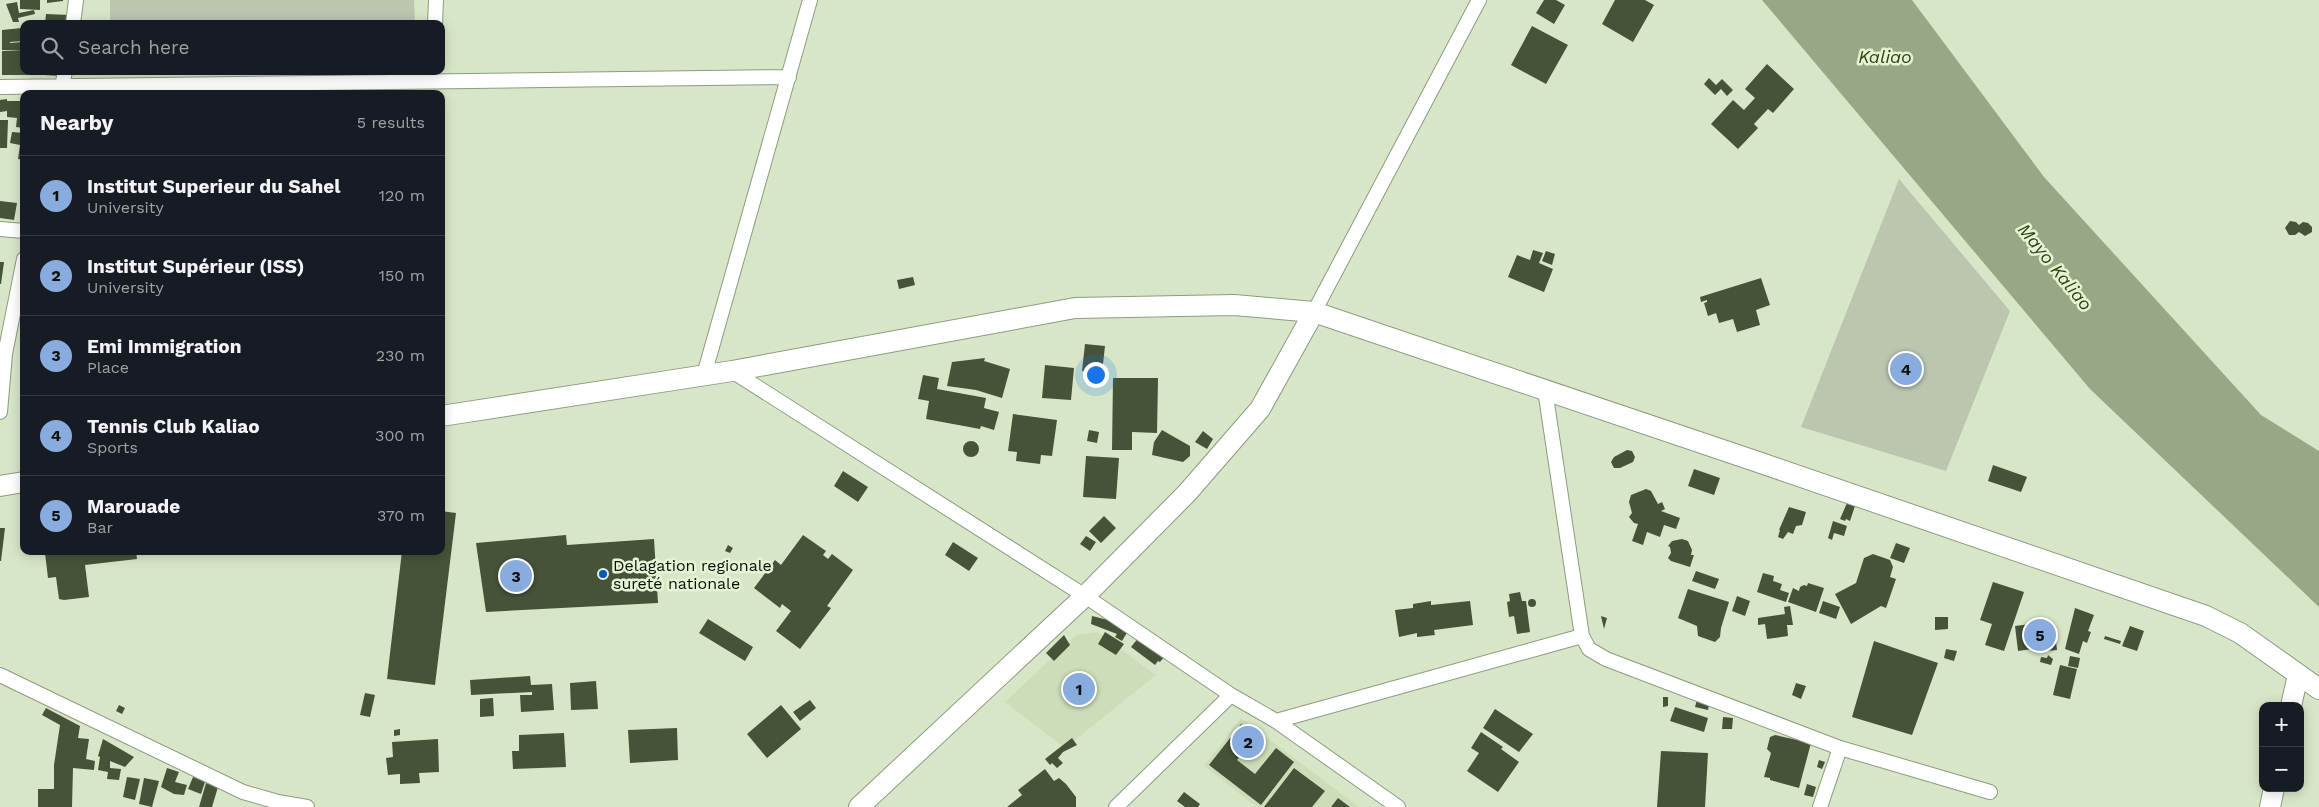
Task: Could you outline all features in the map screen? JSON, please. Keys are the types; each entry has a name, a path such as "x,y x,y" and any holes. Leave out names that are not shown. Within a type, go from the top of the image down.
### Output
{"street":[{"path":"74,20 76,0"},
{"path":"434,20 436,0"},
{"path":"704,375 810,0"},
{"path":"859,807 1085,596 1187,493 1260,409 1314,312 1479,0"},
{"path":"62,90 64,75"},
{"path":"0,87 62,90 431,76 789,78"},
{"path":"0,229 20,231"},
{"path":"0,412 2,354 20,277"},
{"path":"445,415 732,371 1075,308 1234,305 1314,312 2206,616 2240,633 2319,689"},
{"path":"732,371 1085,596 1231,695 1276,721 1398,807"},
{"path":"1545,390 1582,636 1589,649 1606,659 1840,748 1990,792"},
{"path":"0,486 20,483"},
{"path":"1276,721 1582,636"},
{"path":"0,675 242,792 278,802 306,807"},
{"path":"2292,702 2298,675"},
{"path":"1116,807 1231,695"},
{"path":"1820,807 1840,748"},
{"path":"2270,807 2273,792"}],"shaded area":[{"path":"110,0 414,0 415,20 110,20"},
{"path":"1899,179 2010,311 1946,471 1801,427"},
{"path":"1097,632 1156,675 1065,748 1005,702 1076,635"},
{"path":"1241,718 1359,807 1257,807 1204,766"}],"water":[{"name":"Kaliao","path":"1762,0 1912,0 2044,177 2261,415 2319,451 2319,607 2090,389"}],"building":[{"path":"20,0 40,0 40,10 20,9"},
{"path":"47,0 63,0 63,1 47,3"},
{"path":"1544,0 1556,0 1565,5 1554,24 1536,13"},
{"path":"1615,0 1645,0 1654,5 1633,42 1602,24"},
{"path":"17,2 19,13 34,10 35,14 18,18 19,22 13,22 6,4"},
{"path":"46,14 70,15 69,20 45,20"},
{"path":"1532,26 1568,45 1546,84 1511,65"},
{"path":"20,28 20,41 10,43 20,42 20,50 2,50 2,30"},
{"path":"20,50 20,75 2,75 2,51"},
{"path":"1767,64 1794,89 1773,113 1768,109 1754,124 1758,128 1738,149 1711,124 1733,100 1744,110 1755,98 1745,89"},
{"path":"1709,78 1716,85 1722,79 1733,90 1727,96 1721,89 1715,95 1704,84"},
{"path":"0,100 20,101 20,128 16,127 17,118 7,117 7,111 0,112"},
{"path":"0,120 8,120 7,148 0,148"},
{"path":"12,132 20,133 20,145 10,143"},
{"path":"0,201 17,203 14,220 0,218"},
{"path":"2290,221 2296,222 2299,225 2303,222 2308,223 2312,227 2312,232 2305,236 2299,232 2295,235 2289,235 2285,228"},
{"path":"1533,250 1543,253 1539,263 1553,269 1544,292 1508,277 1517,255 1530,260"},
{"path":"1546,251 1555,254 1552,265 1542,261"},
{"path":"0,262 4,262 1,284 0,284"},
{"path":"913,277 915,285 899,289 897,280"},
{"path":"1761,278 1770,305 1756,310 1760,325 1737,332 1733,319 1719,323 1716,313 1708,316 1704,303 1707,300 1701,302 1700,297"},
{"path":"1085,344 1105,346 1102,373 1082,371"},
{"path":"985,358 984,361 1010,369 1002,398 976,390 947,386 952,362"},
{"path":"1045,365 1074,368 1071,400 1042,398"},
{"path":"923,375 939,378 937,389 986,398 984,408 999,412 994,430 981,426 980,429 926,419 929,401 918,399"},
{"path":"1113,378 1158,378 1157,433 1132,432 1132,450 1112,450"},
{"path":"1013,414 1057,420 1052,456 1041,455 1040,464 1016,461 1017,452 1008,451"},
{"path":"1089,430 1099,432 1097,443 1087,441"},
{"path":"1162,430 1190,446 1190,456 1183,462 1152,455 1154,442"},
{"path":"1203,431 1213,439 1207,449 1195,442"},
{"path":"968,441 974,441 979,446 977,455 968,457 963,452 963,446"},
{"path":"1627,450 1632,451 1635,457 1633,462 1620,468 1614,468 1611,462 1614,457"},
{"path":"1086,456 1119,458 1116,499 1083,497"},
{"path":"1993,465 2027,477 2021,492 1988,481"},
{"path":"1694,469 1720,478 1714,495 1688,486"},
{"path":"843,471 868,487 858,502 834,486"},
{"path":"1646,489 1651,491 1658,504 1662,502 1665,509 1661,511 1680,518 1676,529 1664,525 1660,537 1647,532 1643,545 1632,541 1638,524 1634,523 1629,517 1632,513 1629,502 1631,495"},
{"path":"1847,503 1855,506 1850,521 1840,519"},
{"path":"1789,507 1806,512 1802,525 1796,526 1793,534 1788,532 1783,539 1778,537 1779,530"},
{"path":"445,512 456,513 435,685 387,679 402,555 445,555"},
{"path":"1104,516 1116,528 1101,543 1089,531"},
{"path":"1833,521 1847,526 1844,536 1834,533 1832,540 1828,538"},
{"path":"0,528 5,528 1,561 0,561"},
{"path":"566,535 567,545 654,539 658,603 486,612 476,543"},
{"path":"803,535 826,551 823,555 828,559 832,554 853,570 827,606 831,608 800,649 776,631 791,611 782,604 780,608 754,588 775,560 781,565"},
{"path":"1086,536 1096,542 1090,551 1080,544"},
{"path":"1682,539 1688,541 1692,550 1691,555 1694,555 1690,567 1671,561 1668,558 1671,553 1668,546 1672,541"},
{"path":"953,542 978,558 969,571 945,555"},
{"path":"1896,543 1910,548 1904,563 1890,558"},
{"path":"728,545 733,548 730,553 725,551"},
{"path":"1873,554 1890,560 1893,567 1890,577 1896,579 1886,608 1881,606 1851,624 1835,594 1856,583 1864,558"},
{"path":"45,555 136,555 137,559 85,565 89,597 59,599 56,577 48,578"},
{"path":"1696,571 1719,579 1715,589 1692,581"},
{"path":"1763,573 1774,576 1773,581 1782,584 1780,590 1789,593 1786,602 1757,592"},
{"path":"1993,582 2024,592 2004,651 1985,645 1992,624 1980,620"},
{"path":"1808,583 1824,588 1816,612 1788,602 1793,588 1799,591 1800,587 1807,586"},
{"path":"1688,589 1729,602 1720,637 1715,642 1698,636 1697,626 1678,618"},
{"path":"1520,592 1522,601 1526,601 1530,632 1517,634 1514,616 1509,617 1507,602 1510,601 1509,594"},
{"path":"1737,596 1750,601 1745,616 1732,611"},
{"path":"1532,599 1536,603 1532,607 1528,603"},
{"path":"1431,601 1431,605 1470,601 1473,625 1434,630 1435,635 1417,637 1417,633 1399,637 1395,610 1413,608 1413,604"},
{"path":"1823,601 1840,607 1836,619 1819,613"},
{"path":"1790,606 1793,625 1787,625 1788,636 1767,639 1765,624 1758,625 1758,618 1785,614 1784,607"},
{"path":"2075,608 2094,615 2088,631 2091,632 2087,643 2083,641 2079,654 2065,649"},
{"path":"1092,616 1112,621 1128,631 1122,641 1115,637 1117,634 1091,624"},
{"path":"1601,616 1607,618 1604,629"},
{"path":"1935,617 1948,617 1948,629 1935,630"},
{"path":"708,619 753,647 745,661 699,633"},
{"path":"2046,622 2047,634 2055,633 2057,650 2047,651 2046,647 2018,651 2015,626"},
{"path":"2130,626 2144,631 2137,651 2122,646"},
{"path":"1105,632 1124,644 1116,655 1098,644"},
{"path":"1064,635 1070,645 1054,661 1046,653"},
{"path":"2105,636 2121,641 2120,644 2104,639"},
{"path":"1139,637 1164,657 1160,662 1158,661 1155,665 1131,647"},
{"path":"1874,641 1938,663 1912,735 1852,717"},
{"path":"1946,649 1957,651 1954,661 1944,658"},
{"path":"2048,655 2053,659 2051,665 2040,662 2041,657 2047,658"},
{"path":"2070,656 2080,658 2078,668 2068,666"},
{"path":"2060,665 2077,669 2070,699 2053,695"},
{"path":"530,676 531,685 552,684 554,710 521,712 520,695 532,695 532,692 471,695 470,680"},
{"path":"596,681 598,709 571,710 570,683"},
{"path":"1796,683 1806,686 1801,699 1792,695"},
{"path":"365,693 375,695 370,717 360,715"},
{"path":"1698,696 1710,700 1708,710 1695,707"},
{"path":"1663,697 1668,697 1668,706 1663,707"},
{"path":"493,698 494,716 480,717 480,699"},
{"path":"810,700 816,708 800,721 793,712"},
{"path":"119,705 125,708 122,714 116,711"},
{"path":"781,705 801,729 767,758 747,734"},
{"path":"1675,707 1708,718 1704,732 1670,721"},
{"path":"46,708 80,726 78,738 89,739 86,759 95,761 94,770 73,768 72,807 38,807 38,789 54,789 54,765 60,725 42,715"},
{"path":"1495,709 1533,734 1519,752 1483,728"},
{"path":"1723,717 1733,718 1732,729 1722,729"},
{"path":"1241,724 1257,735 1237,760 1255,774 1276,748 1294,762 1261,805 1209,765"},
{"path":"677,728 678,760 630,763 628,730"},
{"path":"400,729 400,735 394,736 394,730"},
{"path":"1481,732 1503,747 1501,749 1519,762 1498,792 1467,771 1479,753 1471,748"},
{"path":"564,733 566,767 513,769 512,751 519,751 519,735"},
{"path":"1775,735 1811,743 1799,788 1764,777 1771,753 1767,749 1770,737"},
{"path":"1072,738 1077,745 1063,752 1058,758 1063,763 1057,768 1052,763 1050,765 1045,759"},
{"path":"103,739 134,757 125,767 110,761 110,768 121,769 119,780 107,779 108,772 98,770 100,757 98,756"},
{"path":"438,739 439,772 419,773 420,783 400,784 400,774 388,775 386,758 393,757 392,742"},
{"path":"1661,751 1708,753 1705,807 1657,807"},
{"path":"1819,760 1825,762 1822,769 1817,767"},
{"path":"167,768 179,772 175,782 187,785 184,795 174,794 161,787"},
{"path":"1294,768 1325,791 1312,807 1264,807"},
{"path":"1045,769 1054,781 1059,778 1066,784 1076,797 1076,807 1007,807 1022,795 1018,790"},
{"path":"127,777 140,779 135,800 123,797"},
{"path":"193,777 205,782 201,794 188,789"},
{"path":"144,778 159,781 152,807 139,804"},
{"path":"206,783 218,787 212,807 199,807"},
{"path":"1807,784 1816,787 1813,797 1804,795"},
{"path":"1184,792 1200,804 1198,807 1185,807 1177,801"},
{"path":"1338,798 1350,807 1331,807"}],"place":[{"name":"Tennis Club Kaliao","path":"1906,369"},
{"name":"Delagation regionale sureté nationale","path":"603,574"},
{"name":"Emi Immigration","path":"516,576"},
{"name":"Marouade","path":"2040,635"},
{"name":"Institut Superieur du Sahel","path":"1079,689"},
{"name":"Institut Supérieur (ISS)","path":"1248,742"}],"water label":[{"name":"Mayo Kaliao","path":"2055,267"}]}
